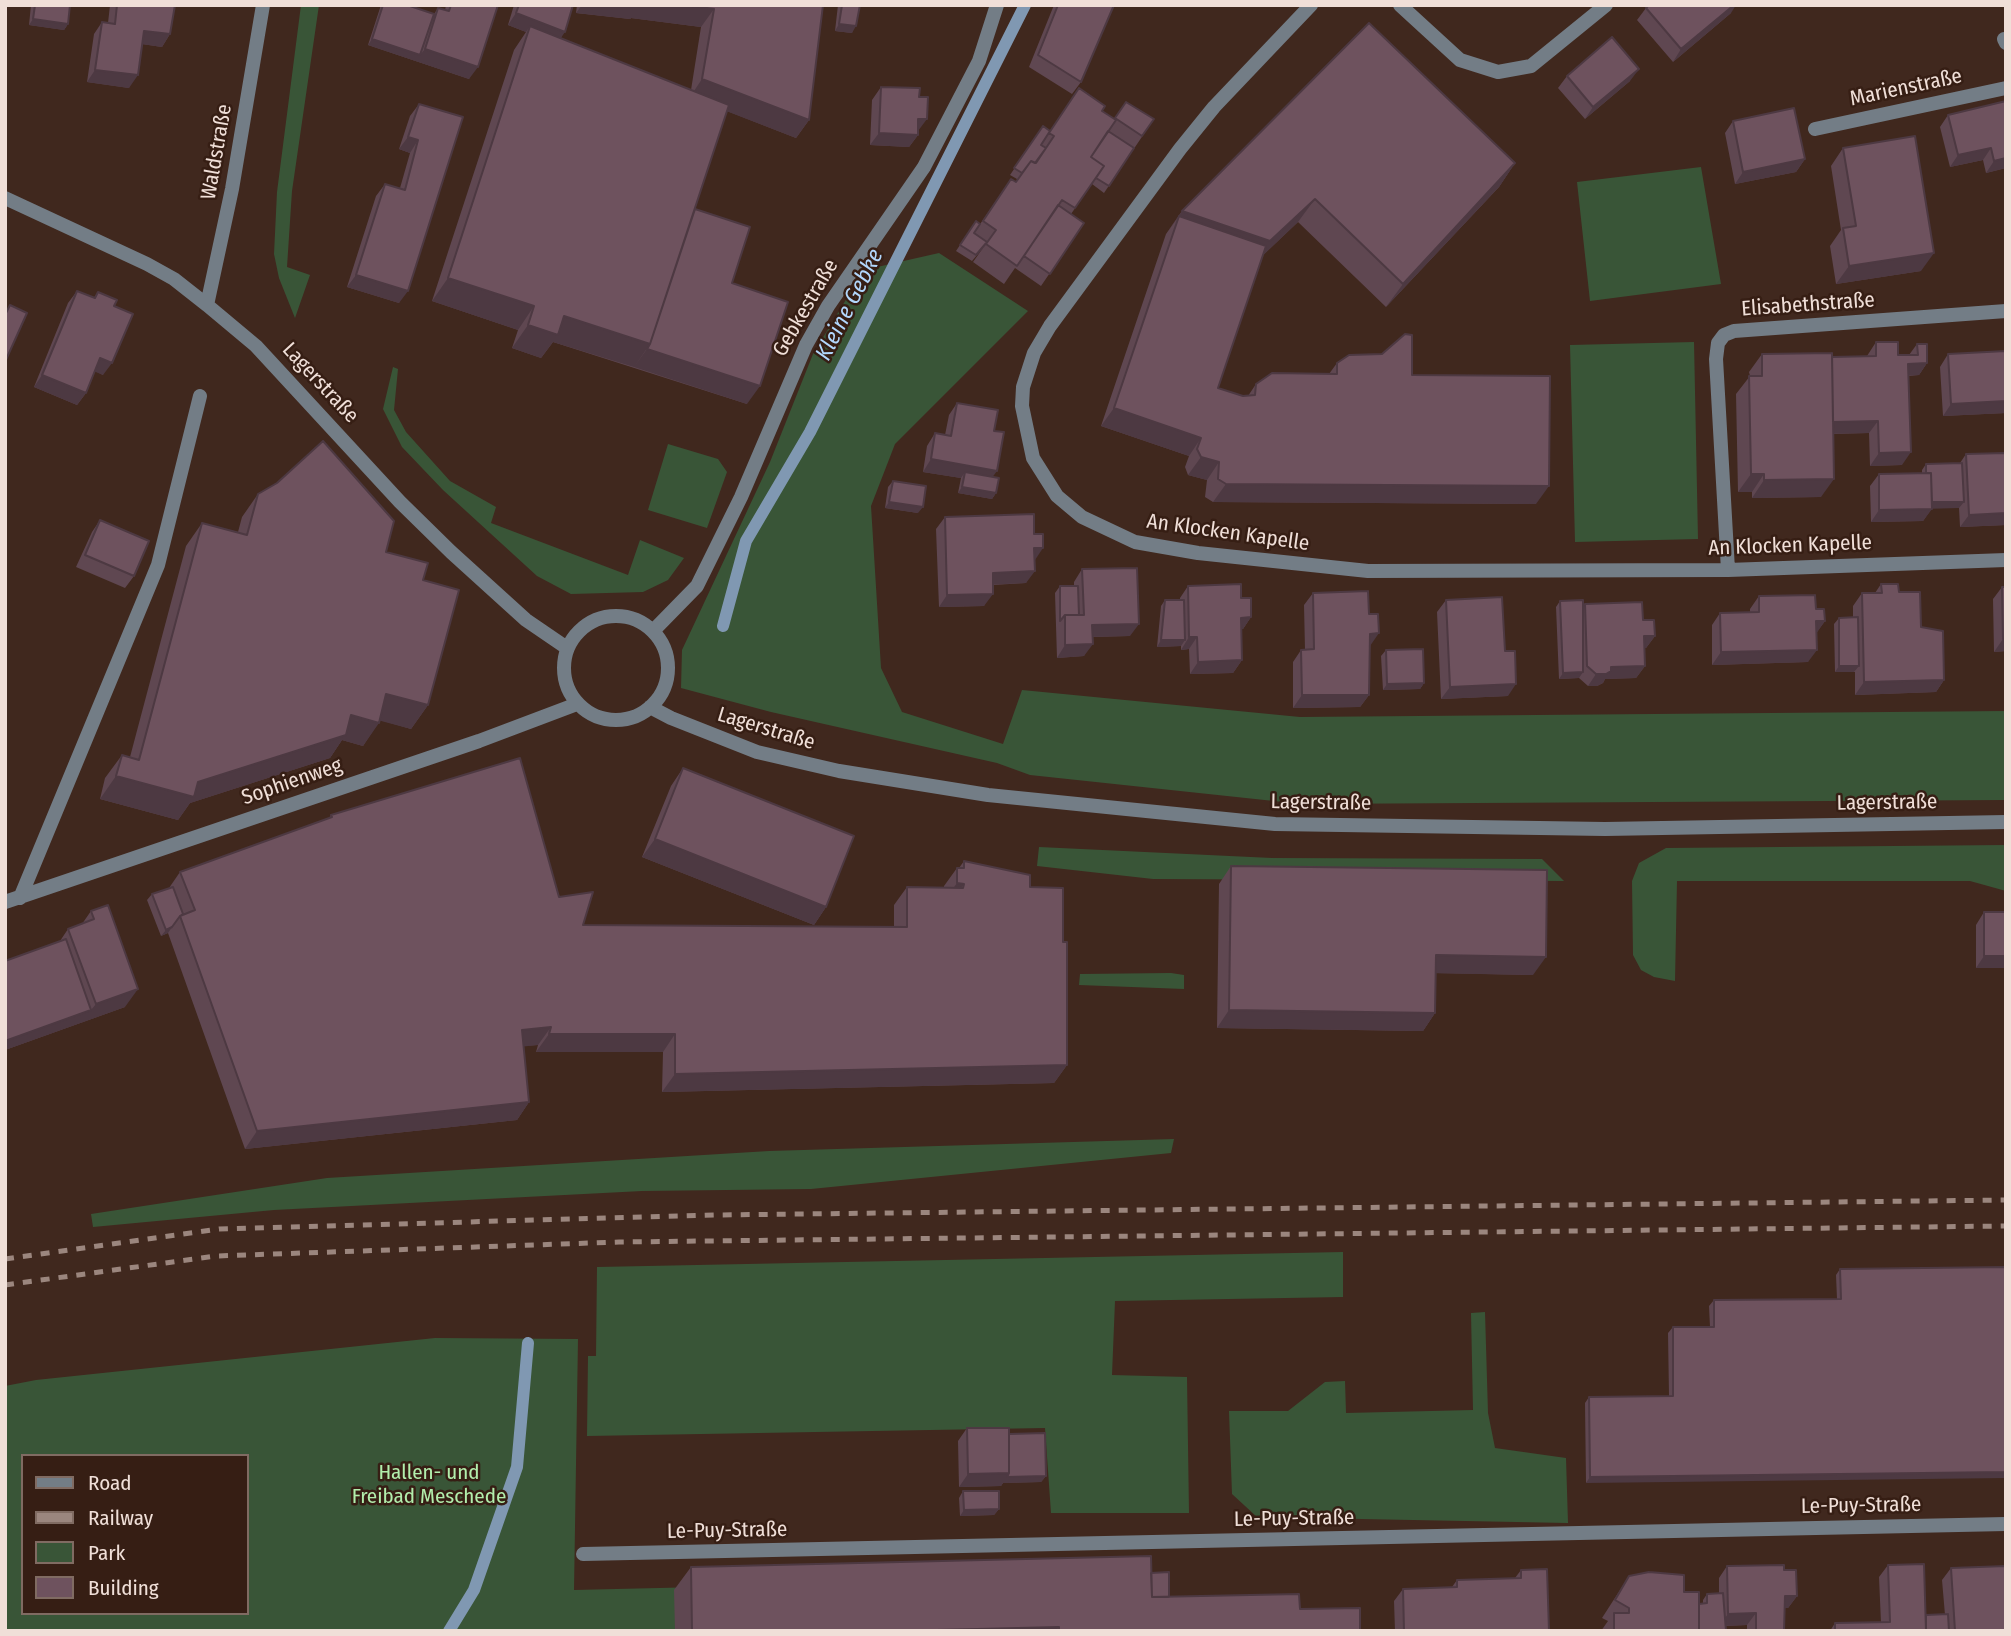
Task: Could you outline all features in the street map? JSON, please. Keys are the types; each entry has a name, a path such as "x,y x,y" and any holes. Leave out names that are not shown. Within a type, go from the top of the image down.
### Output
{"street":[{"name":"Waldstraße","path":"207,305 232,189 263,5"},
{"name":"Gebkestraße","path":"653,631 697,586 741,498 806,345 859,259 924,167 979,61 997,5"},
{"name":"An Klocken Kapelle","path":"1311,5 1213,107 1050,326 1034,353 1023,387 1022,407 1032,458 1057,496 1082,517 1113,534 1135,542 1198,553 1368,571 1728,570 2006,559"},
{"path":"1400,5 1460,60 1498,72 1531,66 1606,5"},
{"name":"Marienstraße","path":"1815,129 2006,88"},
{"name":"Lagerstraße","path":"5,198 147,264 174,279 207,305 256,346 400,502 451,552 526,620 567,648"},
{"name":"Elisabethstraße","path":"1728,570 1716,359 1718,343 1724,335 1734,331 2006,312"},
{"path":"20,898 158,565 200,397"},
{"path":"607,616 624,616 653,631 662,642 668,670 662,690 650,707 638,715 611,719 597,716 577,704 564,675 567,648 578,631 607,616"},
{"name":"Sophienweg","path":"5,902 577,704"},
{"name":"Lagerstraße","path":"650,707 739,746 839,771 988,795 1275,824 1605,829 2006,822"},
{"name":"Le-Puy-Straße","path":"583,1553 2006,1524"}],"green space":[{"path":"301,5 319,5 292,191 287,267 310,275 295,318 279,278 274,254 277,192"},
{"path":"1701,167 1721,284 1590,301 1577,182"},
{"path":"939,253 1028,311 895,444 871,506 881,668 902,712 1003,744 1022,690 1300,717 2006,711 2006,800 1302,804 1030,775 997,763 771,712 681,688 682,650 770,462 813,354 864,270"},
{"path":"1694,342 1698,539 1575,542 1570,345"},
{"path":"393,367 398,369 394,410 406,432 450,481 496,507 491,523 628,575 640,540 684,558 668,580 643,592 571,594 537,576 443,490 402,447 383,409"},
{"path":"668,444 718,459 727,472 707,528 648,510"},
{"path":"2006,845 2006,891 1970,881 1677,881 1675,981 1654,977 1641,970 1633,955 1632,881 1639,863 1666,848"},
{"path":"1039,847 1272,858 1542,859 1564,881 1153,879 1037,866"},
{"path":"1080,974 1184,975 1184,989 1079,985"},
{"path":"1174,1139 1171,1153 811,1189 642,1191 274,1210 93,1227 91,1214 327,1178 769,1151"},
{"path":"1343,1252 1343,1297 1115,1301 1112,1375 1187,1377 1189,1513 1051,1513 1045,1428 587,1436 588,1356 596,1356 597,1267"},
{"path":"1485,1312 1488,1413 1495,1448 1566,1458 1568,1523 1257,1517 1232,1494 1229,1411 1288,1411 1325,1382 1345,1381 1346,1413 1473,1410 1471,1313"},
{"name":"Hallen- und Freibad Meschede","path":"435,1338 578,1339 574,1590 1168,1576 1171,1617 1347,1631 5,1631 5,1386 36,1380"}],"building":[{"path":"35,5 70,5 68,24 33,19"},
{"path":"117,5 175,5 170,34 144,31 138,75 95,70 102,22 115,24"},
{"path":"383,5 407,5 434,14 420,55 372,39"},
{"path":"451,5 498,5 478,67 425,49 438,8 449,11"},
{"path":"519,5 573,5 565,32 516,13"},
{"path":"685,5 823,5 809,120 702,79 714,9"},
{"path":"842,5 860,5 856,26 839,24"},
{"path":"1058,5 1114,5 1081,82 1038,55"},
{"path":"1649,5 1734,5 1681,49 1646,8"},
{"path":"1369,23 1515,163 1403,284 1315,199 1270,241 1182,211"},
{"path":"530,26 729,105 650,344 564,316 558,335 528,325 534,306 448,278"},
{"path":"1612,37 1639,69 1593,107 1567,76"},
{"path":"881,87 920,88 919,97 928,97 927,119 918,119 918,135 879,133"},
{"path":"1079,88 1105,106 1102,111 1116,120 1091,157 1104,166 1075,208 1062,200 1017,266 986,244 996,230 983,221 1011,179 1016,182 1031,161 1036,163 1054,136 1049,133"},
{"path":"2006,101 2006,158 1994,161 1991,148 1958,155 1948,115"},
{"path":"1126,102 1154,119 1142,136 1115,118"},
{"path":"419,104 463,117 408,291 356,275 385,184 405,190 418,140 408,137"},
{"path":"1794,108 1805,159 1743,172 1733,121"},
{"path":"1043,126 1050,131 1041,145 1046,148 1035,163 1031,161 1022,173 1014,168"},
{"path":"1108,131 1134,148 1109,186 1096,178 1104,166 1091,157"},
{"path":"1915,136 1934,253 1849,266 1843,228 1856,226 1843,148"},
{"path":"1058,205 1084,223 1050,274 1024,256"},
{"path":"695,209 750,227 732,283 788,302 760,386 647,349"},
{"path":"1179,216 1266,246 1218,388 1243,396 1255,395 1256,384 1272,373 1337,374 1337,363 1349,355 1382,354 1405,334 1412,335 1412,375 1550,376 1549,486 1226,484 1218,479 1219,462 1201,457 1197,449 1201,438 1114,408"},
{"path":"976,221 980,224 974,233 987,242 976,255 960,245"},
{"path":"77,291 95,298 98,292 117,300 114,306 133,314 112,363 100,358 86,393 42,375"},
{"path":"10,305 27,313 5,362 5,315"},
{"path":"1876,342 1898,342 1898,355 1918,355 1917,344 1927,344 1927,363 1908,364 1911,452 1879,453 1878,421 1833,422 1832,357 1876,356"},
{"path":"2006,351 2006,401 1951,404 1948,354"},
{"path":"1832,353 1834,479 1764,480 1764,474 1751,474 1749,376 1762,376 1762,354"},
{"path":"957,403 998,410 994,431 1004,432 997,471 931,459 935,433 951,436"},
{"path":"323,441 394,521 386,552 428,563 423,580 459,590 428,705 386,694 379,723 351,715 346,735 198,782 194,797 116,776 122,755 139,760 202,523 247,535 258,494 277,483"},
{"path":"2006,453 2006,513 1969,515 1966,454"},
{"path":"1962,463 1964,502 1932,502 1931,473 1926,473 1926,464"},
{"path":"965,472 999,478 996,493 962,487"},
{"path":"1931,473 1932,509 1879,510 1879,474"},
{"path":"893,481 926,486 923,507 889,502"},
{"path":"1034,514 1034,534 1043,534 1043,548 1034,548 1035,571 993,573 993,594 947,595 945,517"},
{"path":"100,520 149,541 134,576 85,555"},
{"path":"1137,568 1139,624 1092,625 1093,644 1065,645 1065,615 1084,615 1082,569"},
{"path":"1241,584 1241,598 1251,598 1251,617 1241,618 1242,660 1198,662 1197,637 1189,637 1188,586"},
{"path":"1881,584 1898,584 1899,592 1920,592 1921,627 1943,631 1944,680 1864,682 1862,593 1882,593"},
{"path":"1060,586 1078,586 1079,615 1065,615 1060,621"},
{"path":"2002,587 2006,587 2006,639 2003,639"},
{"path":"1368,591 1369,614 1378,614 1379,633 1370,634 1369,695 1302,695 1301,650 1314,649 1313,593"},
{"path":"1815,595 1816,609 1824,609 1825,621 1816,621 1817,650 1721,652 1720,613 1759,612 1759,596"},
{"path":"1502,597 1505,651 1515,651 1516,684 1450,687 1446,600"},
{"path":"1165,600 1184,600 1185,640 1161,640"},
{"path":"1583,600 1583,672 1563,673 1560,601"},
{"path":"1642,602 1643,620 1654,620 1655,636 1644,636 1645,666 1611,667 1611,671 1606,674 1596,674 1587,666 1585,604"},
{"path":"1858,617 1859,666 1839,666 1839,618"},
{"path":"1423,649 1424,683 1387,684 1386,650"},
{"path":"520,758 559,897 593,892 583,925 907,927 907,887 963,888 964,884 957,883 957,868 964,868 964,861 1030,875 1030,887 1063,888 1063,942 1067,942 1067,1065 675,1074 675,1034 549,1034 551,1027 522,1030 529,1102 257,1131 180,916 195,910 180,872 332,817 331,815"},
{"path":"683,768 854,836 826,907 655,839"},
{"path":"1231,866 1547,870 1546,957 1436,955 1435,1013 1229,1010"},
{"path":"173,887 183,914 166,930 152,894"},
{"path":"108,905 138,989 96,1004 68,929 94,919 91,911"},
{"path":"1984,912 2006,912 2006,956 1984,956"},
{"path":"66,939 91,1010 5,1041 5,961"},
{"path":"2006,1267 2006,1472 1590,1477 1589,1397 1673,1396 1673,1327 1714,1327 1714,1300 1841,1299 1840,1269"},
{"path":"967,1428 1009,1428 1009,1473 968,1474"},
{"path":"1045,1433 1046,1476 1007,1477 1009,1434"},
{"path":"963,1491 999,1491 999,1509 964,1510"},
{"path":"1151,1556 1152,1597 1299,1594 1300,1609 1360,1608 1360,1631 1059,1631 1059,1627 896,1631 692,1631 691,1567"},
{"path":"1924,1564 1926,1631 1835,1631 1835,1623 1890,1622 1888,1565"},
{"path":"1784,1565 1784,1570 1796,1570 1797,1596 1785,1596 1784,1631 1756,1631 1756,1613 1728,1614 1727,1566"},
{"path":"2006,1566 2006,1631 1955,1631 1951,1568"},
{"path":"1547,1569 1549,1631 1404,1631 1403,1589 1457,1587 1457,1580 1521,1578 1521,1570"},
{"path":"1169,1572 1169,1597 1152,1597 1151,1573"},
{"path":"1649,1572 1684,1575 1684,1592 1699,1592 1699,1631 1614,1631 1614,1613 1629,1613 1629,1608 1615,1600 1629,1576"},
{"path":"1723,1593 1726,1631 1699,1631 1699,1604 1707,1603 1707,1594"},
{"path":"1948,1614 1949,1631 1926,1631 1926,1615"}],"waterway":[{"name":"Kleine Gebke","path":"723,626 746,541 810,432 1025,5"},
{"name":"Kleine Gebke","path":"449,1631 474,1590 517,1467 528,1343"}],"railway":[{"path":"5,1259 219,1229 714,1215 2006,1200"},
{"path":"5,1285 216,1256 619,1242 2006,1226"}]}
